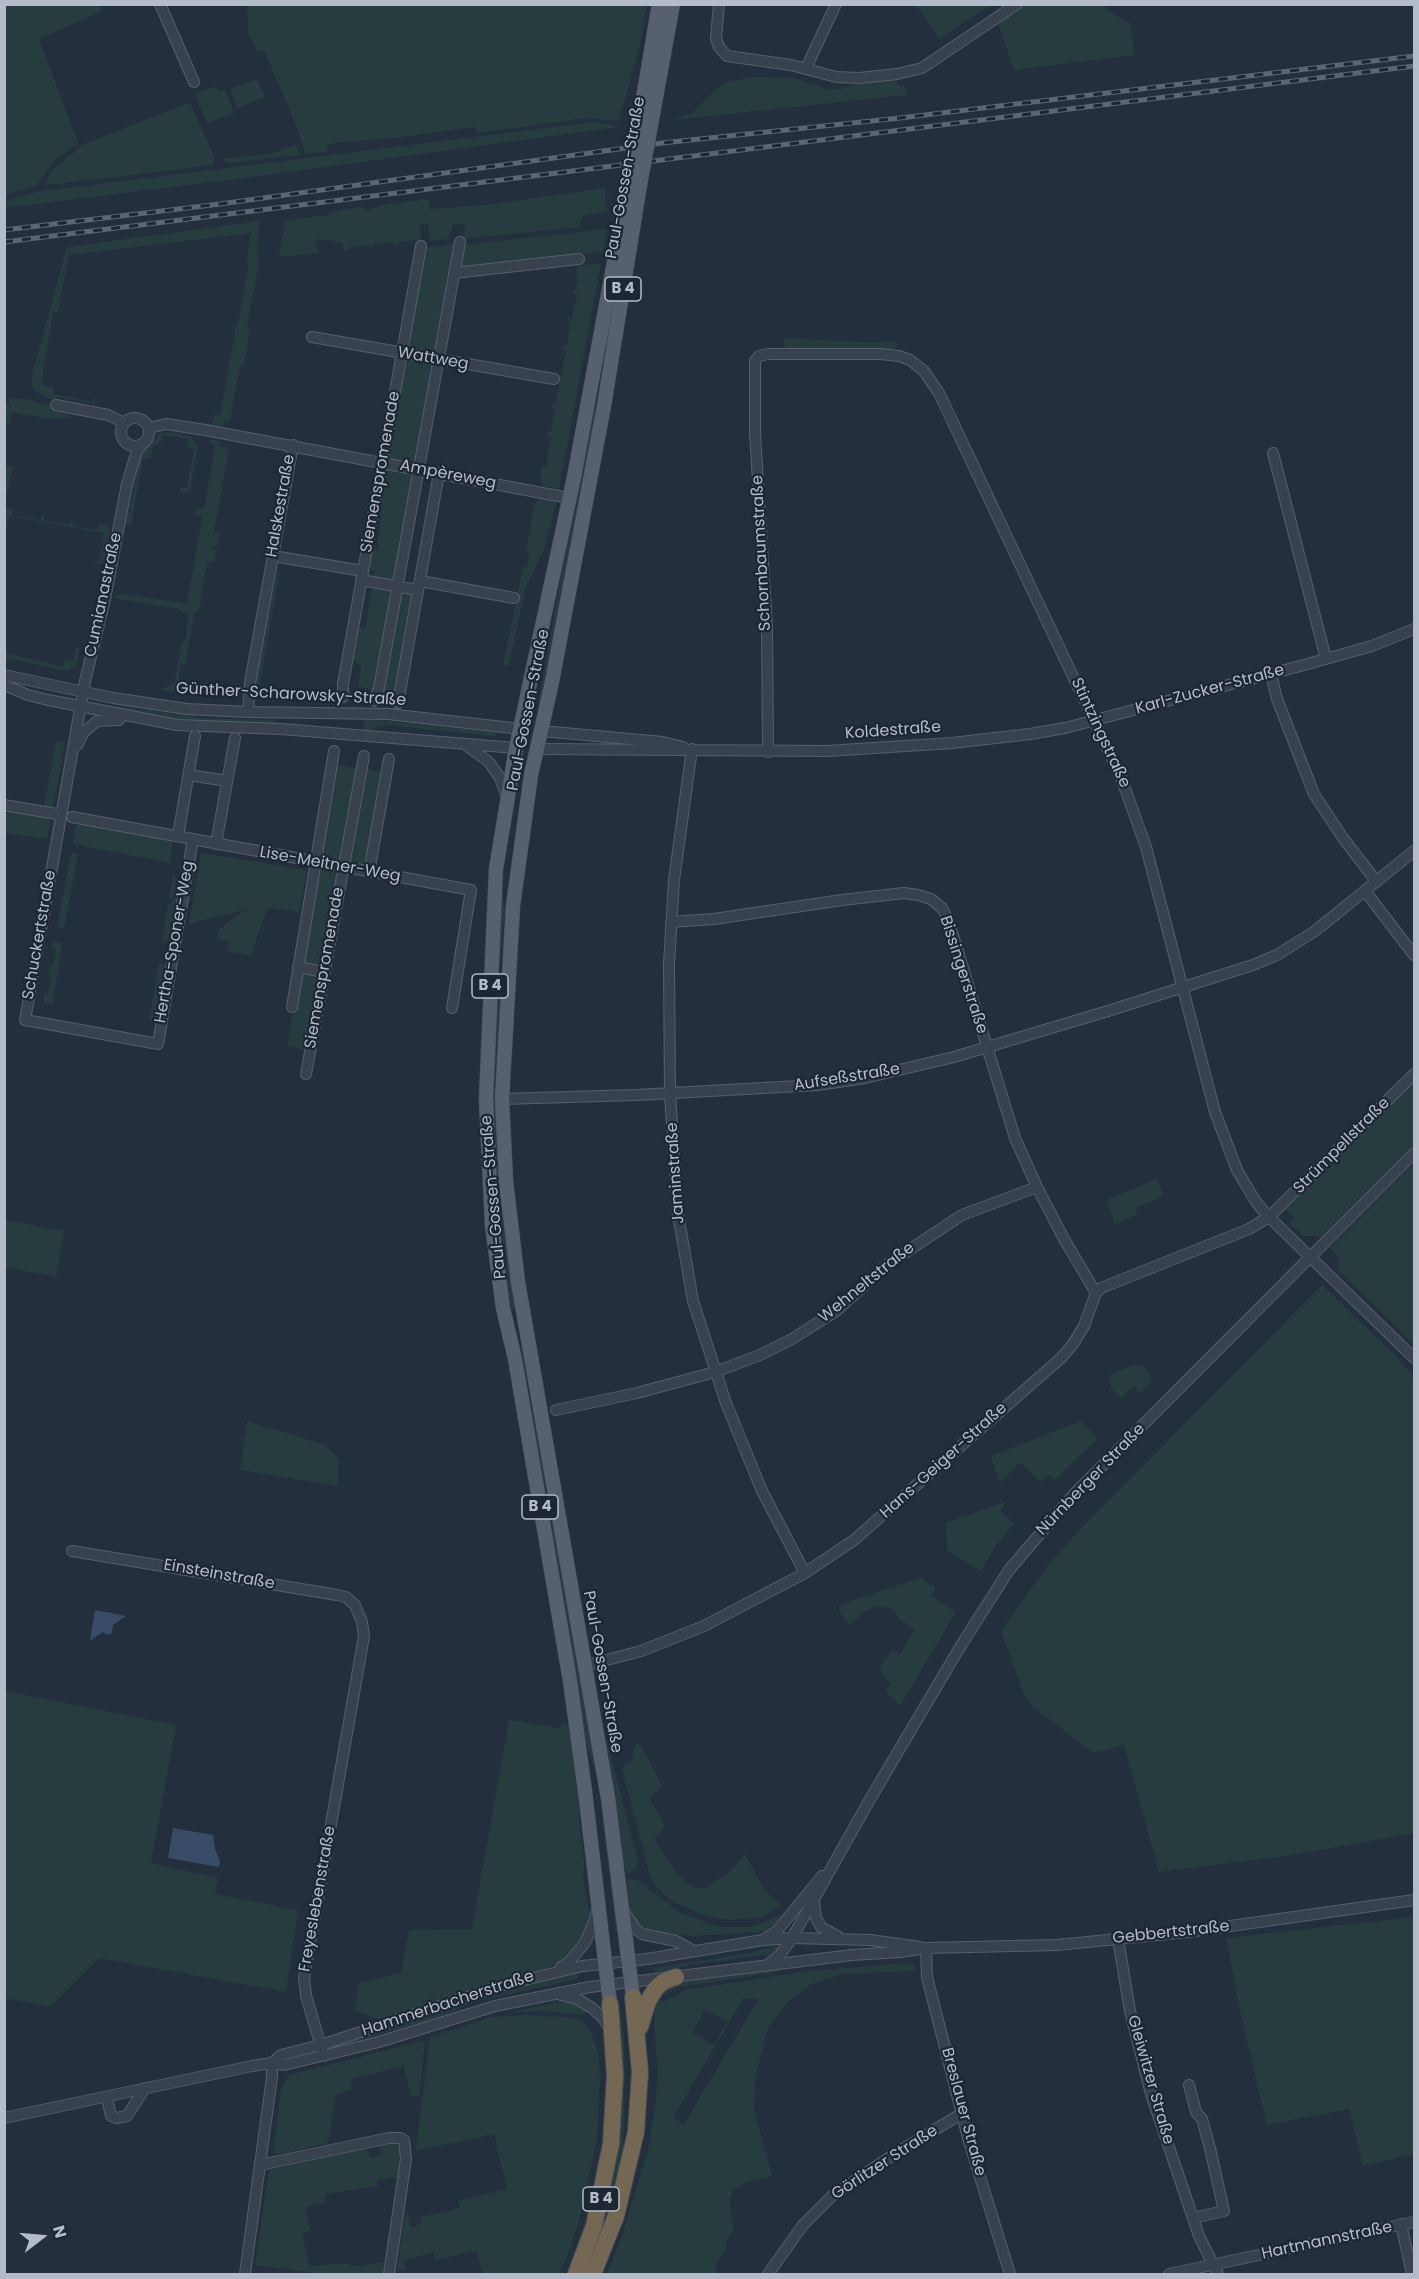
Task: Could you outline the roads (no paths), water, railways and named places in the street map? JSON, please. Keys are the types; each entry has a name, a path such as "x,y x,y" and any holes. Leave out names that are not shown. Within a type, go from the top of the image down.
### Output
{"highway":[{"path":"638,2040 648,2001 656,1988 664,1981 676,1977"},
{"name":"B 4","path":"593,2274 616,2217 634,2141 640,2084 632,1990"},
{"name":"B 4","path":"576,2274 594,2226 611,2144 615,2091 614,2042 610,2004"}],"main road":[{"name":"Paul-Gossen-Straße","path":"647,115 659,4"},
{"name":"Paul-Gossen-Straße","path":"610,2004 570,1681 517,1368 501,1292 492,1225 486,1099 496,869 507,797 647,115 673,4"},
{"name":"Paul-Gossen-Straße","path":"632,1990 608,1798 519,1290 506,1181 502,1099 513,906 531,775 542,731 606,394 634,186"},
{"path":"590,391 606,394"},
{"name":"Günther-Scharowsky-Straße","path":"521,729 542,731"},
{"name":"Koldestraße","path":"516,748 537,749"},
{"path":"494,908 500,900 504,899 509,900 513,906"},
{"path":"501,1292 511,1298 517,1295 519,1290"}],"street":[{"path":"160,4 194,82"},
{"path":"719,4 716,38 719,48 727,56 806,68 827,75 859,78 917,70 936,60 1017,4"},
{"path":"806,68 836,4"},
{"path":"374,701 379,688 460,242"},
{"name":"Siemenspromenade","path":"344,697 343,684 421,246"},
{"path":"454,273 579,259"},
{"name":"Wattweg","path":"312,337 554,379"},
{"name":"Stintzingstraße","path":"759,356 887,354 910,360 924,371 939,393 1095,721 1134,810 1215,1112 1241,1177 1256,1202 1269,1217 1414,1358"},
{"name":"Schornbaumstraße","path":"759,356 753,368 767,626 768,752"},
{"path":"56,405 108,415 124,423 136,418 144,421 148,428"},
{"name":"Cumianastraße","path":"124,423 121,430 126,449 127,483"},
{"name":"Halskestraße","path":"148,428 166,424 292,445 250,683 248,712"},
{"name":"Cumianastraße","path":"81,706 94,637 105,599 127,483 137,451 149,436 148,428"},
{"path":"123,440 133,447 142,445"},
{"name":"Ampèreweg","path":"292,445 569,498"},
{"path":"1273,453 1326,659"},
{"path":"398,703 439,473"},
{"path":"273,556 362,575 397,586 419,586 514,598"},
{"name":"Karl-Zucker-Straße","path":"1095,721 1372,646 1414,629"},
{"path":"1271,674 1277,699 1314,794 1342,838 1376,881"},
{"name":"Günther-Scharowsky-Straße","path":"4,675 133,702 187,709 388,714 521,729"},
{"path":"4,685 28,695 141,719 192,727 281,729 516,748"},
{"name":"Schuckertstraße","path":"81,706 25,1020 158,1044"},
{"path":"281,729 284,717 297,712"},
{"name":"Schuckertstraße","path":"74,753 83,734 96,720 141,719"},
{"name":"Koldestraße","path":"537,749 831,751 969,742 1065,728 1095,721"},
{"name":"Koldestraße","path":"542,731 663,742 692,749"},
{"name":"Hertha-Sponer-Weg","path":"178,836 195,736"},
{"path":"216,844 235,738"},
{"path":"464,745 474,749 489,762 500,778 507,797"},
{"name":"Jaminstraße","path":"692,749 676,864 668,974 670,1094 676,1200 693,1301 715,1372 733,1423 762,1491 805,1573"},
{"name":"Siemenspromenade","path":"292,1007 334,751"},
{"name":"Siemenspromenade","path":"306,1074 364,756"},
{"path":"369,872 389,759"},
{"path":"189,775 227,781"},
{"path":"4,805 57,814"},
{"name":"Lise-Meitner-Weg","path":"72,817 471,890 452,1008"},
{"name":"Hertha-Sponer-Weg","path":"158,1044 193,839"},
{"name":"Aufseßstraße","path":"502,1099 670,1094 818,1085 921,1065 1181,987 1277,955 1315,931 1414,851"},
{"path":"1365,891 1414,955"},
{"name":"Bissingerstraße","path":"671,922 714,919 904,893 931,899 942,908 948,919 1015,1138 1037,1187 1072,1254 1096,1293"},
{"path":"298,967 324,972"},
{"name":"Strümpellstraße","path":"1269,1217 1414,1074"},
{"name":"Nürnberger Straße","path":"767,1965 780,1954 792,1938 835,1859 1009,1570 1074,1494 1414,1153"},
{"name":"Wehneltstraße","path":"556,1410 638,1393 715,1372 760,1355 814,1326 836,1311 888,1264 962,1215 1037,1187"},
{"path":"1096,1293 1115,1282 1249,1229 1269,1217"},
{"name":"Hans-Geiger-Straße","path":"584,1666 641,1651 704,1626 805,1573 854,1540 1061,1358 1084,1326 1096,1293"},
{"name":"Einsteinstraße","path":"72,1551 337,1594 351,1601 358,1612"},
{"name":"Freyeslebenstraße","path":"324,2056 306,1996 304,1978 364,1636 358,1612"},
{"name":"Nürnberger Straße","path":"763,1940 777,1931 835,1859"},
{"name":"Paul-Gossen-Straße","path":"553,1971 569,1962 585,1944 595,1919 598,1899"},
{"name":"Gebbertstraße","path":"767,1965 926,1948 1057,1945 1188,1932 1414,1900"},
{"path":"814,1901 816,1918 821,1927 836,1936 848,1939"},
{"path":"622,1906 629,1921 642,1934 676,1941 694,1951"},
{"name":"Gebbertstraße","path":"694,1951 763,1940 792,1938 848,1939 901,1943 926,1948"},
{"name":"Gleiwitzer Straße","path":"1118,1939 1126,1991 1143,2064 1174,2165 1193,2218 1216,2270"},
{"name":"Breslauer Straße","path":"926,1948 927,1977 961,2114 1010,2274"},
{"path":"629,1961 694,1951"},
{"name":"Hammerbacherstraße","path":"272,2063 281,2055 321,2045 503,1985 553,1971 629,1961"},
{"path":"608,1985 632,1990 653,1979 767,1965"},
{"name":"Hammerbacherstraße","path":"4,2118 272,2063 284,2065 324,2056 495,2006 549,1994 608,1985"},
{"name":"Hammerbacherstraße","path":"549,1994 578,1999 592,2008 604,2019 614,2042"},
{"path":"245,2274 272,2063"},
{"path":"1189,2085 1196,2112 1202,2119 1224,2211 1193,2218"},
{"path":"107,2098 111,2116 116,2118 127,2116 145,2088"},
{"name":"Görlitzer Straße","path":"768,2274 803,2224 832,2196 961,2114"},
{"path":"260,2165 389,2138 404,2140 407,2151 389,2274"},
{"name":"Hartmannstraße","path":"1169,2274 1216,2270 1414,2222"},
{"path":"1401,2224 1412,2274"}],"water":[{"path":"95,1610 126,1616 113,1625 112,1633 108,1635 103,1632 90,1641"},
{"path":"173,1828 213,1835 220,1861 219,1867 168,1858"}],"railway":[{"path":"4,230 220,204 662,143 900,118 1414,56"},
{"path":"4,242 1414,66"}]}
